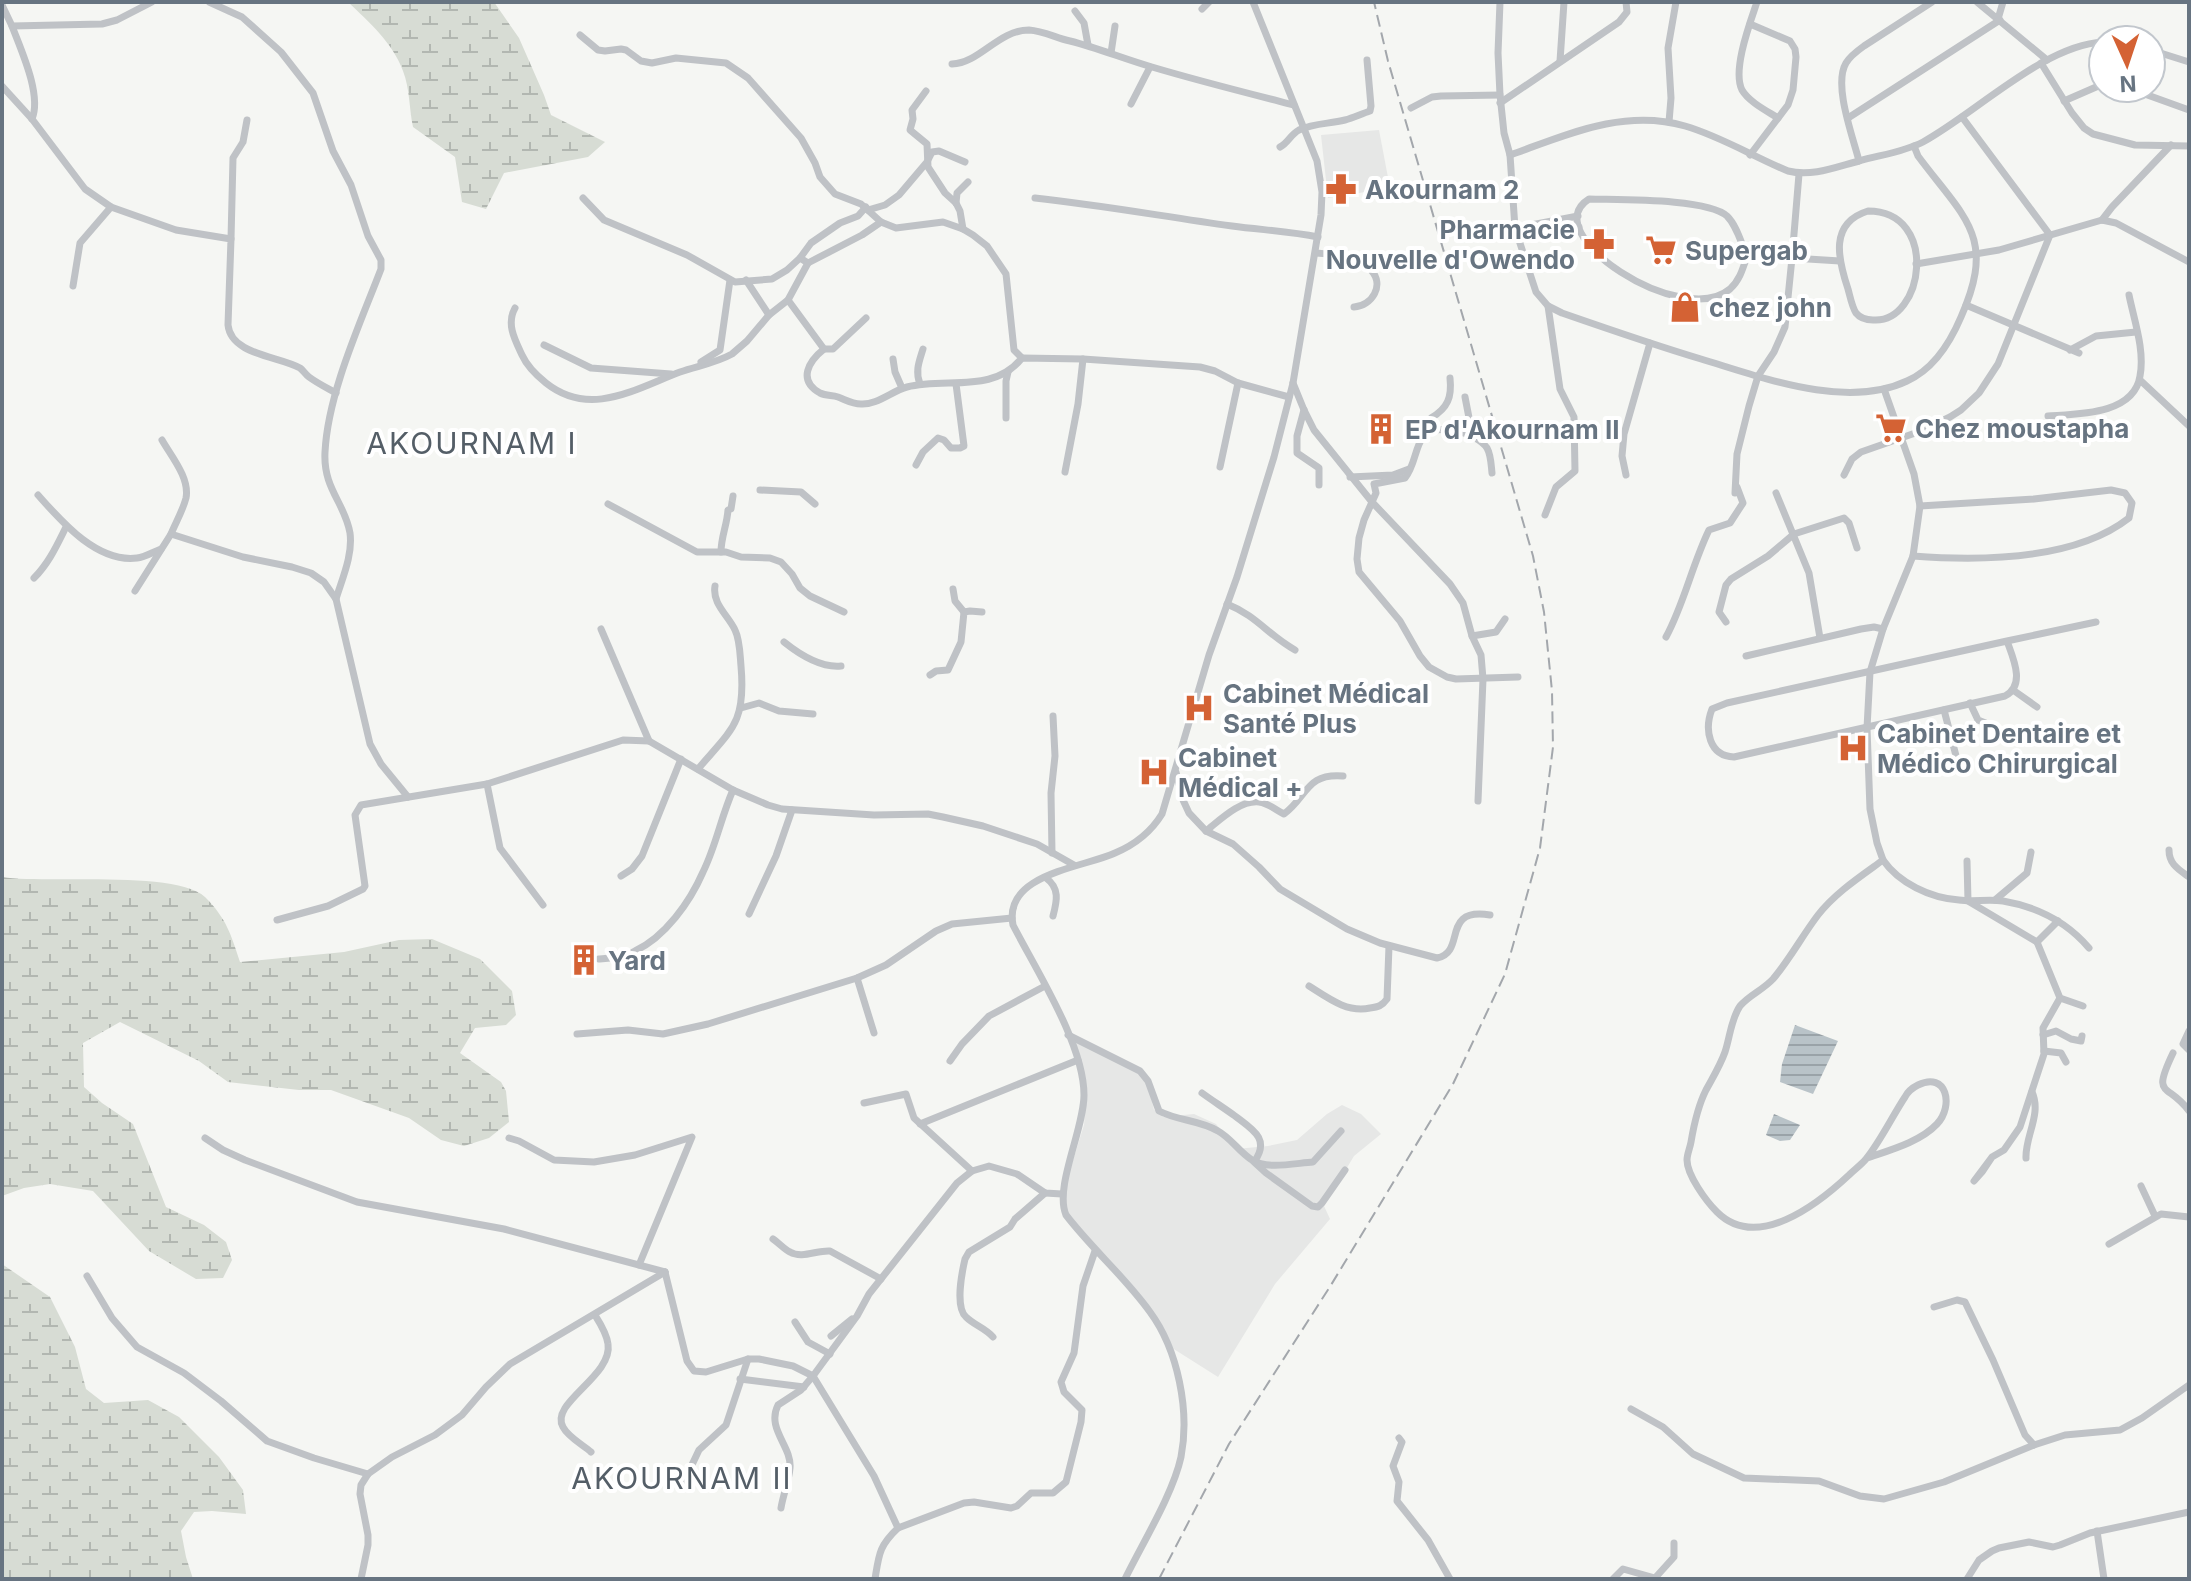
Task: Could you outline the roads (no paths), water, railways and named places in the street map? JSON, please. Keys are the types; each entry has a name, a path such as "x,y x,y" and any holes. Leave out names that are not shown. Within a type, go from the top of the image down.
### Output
{"street":[{"path":"12,26 102,24 152,2"},
{"path":"209,2 242,17 281,52 313,93 333,151 351,185 368,236 381,260 381,269 336,393 328,425 326,477 350,532 345,571 336,599"},
{"path":"1125,1579 1170,1490 1181,1458 1181,1390 1173,1357 1151,1313 1066,1215 1062,1194 1083,1107 1083,1076 1068,1035 1012,918 1017,897 1033,884 1061,869 1119,852 1152,829 1162,814 1209,655 1274,457 1293,383 1316,253 1321,215 1320,177 1317,161 1253,2"},
{"path":"1500,2 1500,99 1510,155 1515,228 1531,281 1542,301 1562,313 1650,343 1806,388 1828,391 1884,389 1908,381 1932,363 1951,337 1972,287 1977,254 1973,232 1914,146"},
{"path":"1560,61 1564,2"},
{"path":"1411,108 1432,97 1441,96 1500,99 1619,22 1627,12 1626,2"},
{"path":"1669,122 1668,48 1676,2"},
{"path":"1757,2 1742,56 1740,84 1748,97 1778,118"},
{"path":"1859,161 1844,106 1841,81 1847,61 1864,46 1932,2"},
{"path":"1977,2 2044,62 2064,101 2084,128 2093,134 2135,145 2189,146"},
{"path":"1848,118 1999,19 2003,2"},
{"path":"2,5 29,73 34,104 32,119"},
{"path":"1075,11 1084,23 1088,45"},
{"path":"1750,24 1785,38 1795,49 1793,90 1788,105 1750,155"},
{"path":"1111,53 1115,26"},
{"path":"952,64 965,61 1000,38 1025,30 1046,33 1150,67 1294,105"},
{"path":"580,35 598,50 626,50 641,61 659,63 676,58 719,62 733,67 748,78 801,138 820,177 835,194 858,202 881,222 896,228 943,222 963,229 987,246 1006,274 1014,350 1022,358 1200,367 1238,383 1289,397"},
{"path":"1510,155 1589,127 1627,121 1669,122 1686,126 1799,174 1819,172 1914,146 2044,62 2075,47 2087,45"},
{"path":"2167,55 2189,62"},
{"path":"1280,147 1303,129 1370,111 1367,60"},
{"path":"1131,104 1150,67"},
{"path":"2,86 32,119 85,189 111,207 176,230 231,239"},
{"path":"926,91 912,110 910,130 927,144 930,172 956,203 963,229"},
{"path":"2064,101 2087,91"},
{"path":"2167,102 2189,110"},
{"path":"1962,117 2050,235"},
{"path":"247,120 243,142 233,158 229,333 243,347 300,368 336,393"},
{"path":"2102,220 2172,145"},
{"path":"583,198 604,220 687,255 739,283 772,279 800,258 811,243 840,223 867,209 885,205 899,195 932,152 939,151 965,162"},
{"path":"1666,637 1676,619 1688,579 1709,530 1730,523 1743,503 1735,489 1737,454 1758,376 1774,352 1785,327 1799,174"},
{"path":"956,203 957,193 968,182"},
{"path":"1035,198 1318,237"},
{"path":"1589,199 1708,207 1718,210 1731,221 1747,256 1739,279 1727,291 1714,298 1688,299 1651,288 1615,269 1590,248 1579,227 1581,205 1589,199"},
{"path":"73,286 80,243 111,207"},
{"path":"1868,211 1891,215 1907,229 1916,251 1907,303 1887,318 1876,321 1863,319 1856,312 1840,261 1842,231 1848,221 1868,211"},
{"path":"1515,228 1578,216"},
{"path":"1916,264 1977,254 2102,220 2116,223 2189,262"},
{"path":"544,345 591,368 677,373 725,359 741,348 769,315 788,300 808,263 881,222"},
{"path":"1518,239 1579,227"},
{"path":"1844,475 1852,459 1861,452 1921,431 1950,417 1979,393 1998,364 2050,235"},
{"path":"1316,253 1343,257 1362,263 1371,270 1377,281 1375,294 1369,302 1354,307"},
{"path":"1747,256 1840,261"},
{"path":"800,258 808,263"},
{"path":"725,359 720,350 730,280"},
{"path":"746,280 769,315"},
{"path":"2048,416 2089,414 2111,408 2129,396 2140,380 2141,358 2129,295"},
{"path":"788,300 824,349"},
{"path":"1966,305 2079,353"},
{"path":"1545,515 1556,487 1575,471 1576,458 1574,417 1560,389 1548,306"},
{"path":"515,308 510,323 526,362 542,380 562,394 577,399 606,399 677,373 720,350"},
{"path":"866,318 833,349 824,349 812,360 807,368 807,378 817,391 858,404 868,404 902,388 920,384 956,384 993,379 1014,369 1022,358"},
{"path":"2070,350 2096,336 2136,332"},
{"path":"1626,475 1622,456 1624,434 1650,343"},
{"path":"920,384 917,370 923,349"},
{"path":"893,359 902,388"},
{"path":"1065,472 1083,359"},
{"path":"1006,418 1008,372"},
{"path":"1430,433 1431,418 1437,415 1451,396 1450,378"},
{"path":"2140,380 2189,426"},
{"path":"1220,467 1238,383"},
{"path":"1293,383 1314,430 1350,477 1454,589 1463,603 1481,655 1483,679 1478,801"},
{"path":"916,465 923,452 938,438 954,448 964,446 956,384"},
{"path":"1884,389 1914,474 1920,506 1913,556 1883,629 1870,672 1867,728 1870,809 1883,860 1890,870 1912,885 1947,898 1995,900 2042,911 2079,937 2089,948"},
{"path":"1465,397 1469,430 1448,429 1430,433 1421,439 1405,478 1374,484 1376,493 1364,520 1358,549 1359,572 1394,613 1429,667 1456,679 1518,677"},
{"path":"1304,410 1297,453 1319,468 1319,485"},
{"path":"1458,430 1486,446 1492,473"},
{"path":"135,591 171,534 186,496 182,474 162,440"},
{"path":"1350,477 1393,475 1411,469"},
{"path":"760,490 801,492 815,504"},
{"path":"1913,556 1988,559 2048,551 2114,528 2129,518 2132,503 2125,493 2111,490 2011,501 1920,506"},
{"path":"1776,493 1809,573 1820,638"},
{"path":"38,495 66,527 111,556 140,558 161,549"},
{"path":"721,552 721,540 733,496"},
{"path":"608,504 697,552 721,552 781,562 800,588 810,596 844,612"},
{"path":"1726,622 1719,612 1729,582 1794,534 1844,518 1849,523 1857,548"},
{"path":"34,578 54,552 66,527"},
{"path":"171,534 243,557 311,573 324,582 336,599 370,744 381,764 408,797"},
{"path":"698,769 733,728 741,708 742,677 735,630 716,601 713,593 715,586"},
{"path":"930,675 948,670 961,642 964,612 955,601 953,589"},
{"path":"1227,604 1249,614 1275,638 1295,650"},
{"path":"964,612 982,612"},
{"path":"1472,636 1496,632 1505,619"},
{"path":"2007,641 2015,666 2016,685 2005,696 1734,757 1716,752 1711,739 1708,724 1712,709 1727,703 2007,641 2096,622"},
{"path":"1746,656 1869,628 1883,629"},
{"path":"601,629 649,741"},
{"path":"784,642 822,664 841,666"},
{"path":"2013,690 2037,707"},
{"path":"741,708 759,703 779,711 813,714"},
{"path":"1970,703 1978,720 2006,734"},
{"path":"1944,710 1960,771"},
{"path":"1052,853 1053,716"},
{"path":"277,920 328,906 363,889 355,815 364,803 487,784 623,740 649,741 733,790 768,805 792,810 943,817 1037,844 1075,866"},
{"path":"621,876 632,869 642,856 681,759"},
{"path":"1175,770 1189,813 1206,831 1233,844 1280,889 1347,929 1389,946 1433,958 1445,956 1451,951 1456,928 1467,916 1474,913 1490,915"},
{"path":"1206,831 1223,817 1254,802 1266,804 1284,814 1319,778 1343,776"},
{"path":"487,784 500,848 543,905"},
{"path":"599,959 634,952 672,921 704,871 733,790"},
{"path":"749,914 776,856 792,810"},
{"path":"2169,850 2173,865 2189,877"},
{"path":"1995,900 2027,873 2031,852"},
{"path":"1867,1158 1903,1145 1938,1123 1946,1110 1946,1098 1938,1083 1925,1082 1908,1091 1867,1158 1812,1207 1782,1221 1750,1227 1723,1218 1709,1204 1687,1161 1695,1120 1721,1062 1739,1008 1770,982 1820,913 1846,887 1883,860"},
{"path":"1967,861 1968,901"},
{"path":"1046,878 1056,889 1058,900 1053,916"},
{"path":"1968,901 2037,942 2060,998 2083,1006"},
{"path":"577,1034 628,1030 663,1034 722,1020 857,978 886,965 936,931 952,924 1012,918"},
{"path":"2037,942 2058,921"},
{"path":"1309,986 1341,1006 1356,1010 1381,1006 1387,999 1389,946"},
{"path":"857,978 874,1033"},
{"path":"950,1061 989,1016 1045,986"},
{"path":"1992,1157 2004,1150 2020,1127 2044,1051 2043,1028 2060,998"},
{"path":"2043,1035 2056,1031 2081,1041 2082,1036"},
{"path":"2189,1031 2183,1044 2189,1050"},
{"path":"1068,1035 1140,1071 1148,1081 1159,1111 1219,1132 1266,1173 1312,1206 1318,1207 1322,1203 1345,1170"},
{"path":"2044,1051 2061,1053 2066,1062"},
{"path":"2173,1053 2163,1075 2164,1087 2189,1111"},
{"path":"920,1124 1078,1060"},
{"path":"2026,1158 2025,1149 2036,1113 2032,1092"},
{"path":"1202,1093 1255,1130 1261,1147 1254,1162"},
{"path":"864,1103 906,1094 914,1118 972,1171"},
{"path":"1254,1162 1313,1162 1341,1131"},
{"path":"509,1138 554,1160 594,1162 635,1155 692,1137 639,1265"},
{"path":"205,1138 245,1160 357,1202 504,1229 665,1272"},
{"path":"781,1508 790,1468 789,1458 777,1432 775,1411 778,1405 804,1387 813,1376 857,1316 869,1294 957,1183 972,1171 989,1166 999,1167 1017,1174 1045,1193 1062,1194"},
{"path":"2141,1186 2155,1216"},
{"path":"993,1337 966,1318 961,1308 965,1259 969,1252 1010,1227 1045,1193"},
{"path":"2109,1244 2155,1216 2189,1217"},
{"path":"773,1239 796,1255 830,1251 881,1279"},
{"path":"875,1579 880,1549 898,1528 964,1503 1011,1508 1031,1493 1053,1493 1066,1482 1082,1410 1064,1392 1061,1382 1074,1353 1083,1286 1095,1251"},
{"path":"361,1579 368,1535 360,1494 361,1485 368,1474 392,1457 435,1435 462,1415 497,1374 510,1364 665,1272"},
{"path":"665,1272 687,1361 694,1371 706,1372 748,1359 778,1361 801,1368 813,1376 874,1476 898,1528"},
{"path":"87,1276 112,1318 137,1347 184,1373 267,1441 368,1474"},
{"path":"1934,1307 1957,1300 1965,1302 2025,1435 2034,1445"},
{"path":"591,1452 565,1430 561,1420 563,1410 592,1381 607,1355 609,1345 595,1315"},
{"path":"831,1336 857,1316"},
{"path":"795,1322 808,1342 830,1354"},
{"path":"684,1487 699,1450 726,1425 748,1359"},
{"path":"740,1379 804,1387"},
{"path":"1631,1409 1663,1427 1693,1454 1744,1478 1819,1481 1871,1499 1897,1497 1933,1486 2034,1445 2076,1433 2120,1430 2189,1385"},
{"path":"1399,1438 1402,1442 1393,1466 1399,1482 1397,1501 1428,1540 1450,1579"},
{"path":"1967,1579 1979,1560 1992,1551 2029,1542 2053,1547 2097,1531 2189,1512"},
{"path":"2097,1531 2104,1579"},
{"path":"1613,1579 1623,1569 1655,1578 1674,1557 1674,1543"}],"railway":[{"path":"1159,1579 1229,1444 1331,1285 1453,1084 1505,974 1540,848 1553,747 1552,691 1544,612 1533,556 1388,61 1374,2"}],"place":[{"name":"Akournam 2","path":"1341,189"},
{"name":"Pharmacie Nouvelle d'Owendo","path":"1599,244"},
{"name":"Supergab","path":"1661,250"},
{"name":"chez john","path":"1685,307"},
{"name":"Chez moustapha","path":"1891,428"},
{"name":"EP d'Akournam II","path":"1381,429"},
{"name":"Cabinet Médical Santé Plus","path":"1199,708"},
{"name":"Cabinet Dentaire et Médico Chirurgical","path":"1853,748"},
{"name":"Cabinet Médical +","path":"1154,772"},
{"name":"Yard","path":"584,960"}],"district":[{"name":"AKOURNAM I","path":"472,443"},
{"name":"AKOURNAM II","path":"682,1478"}]}
